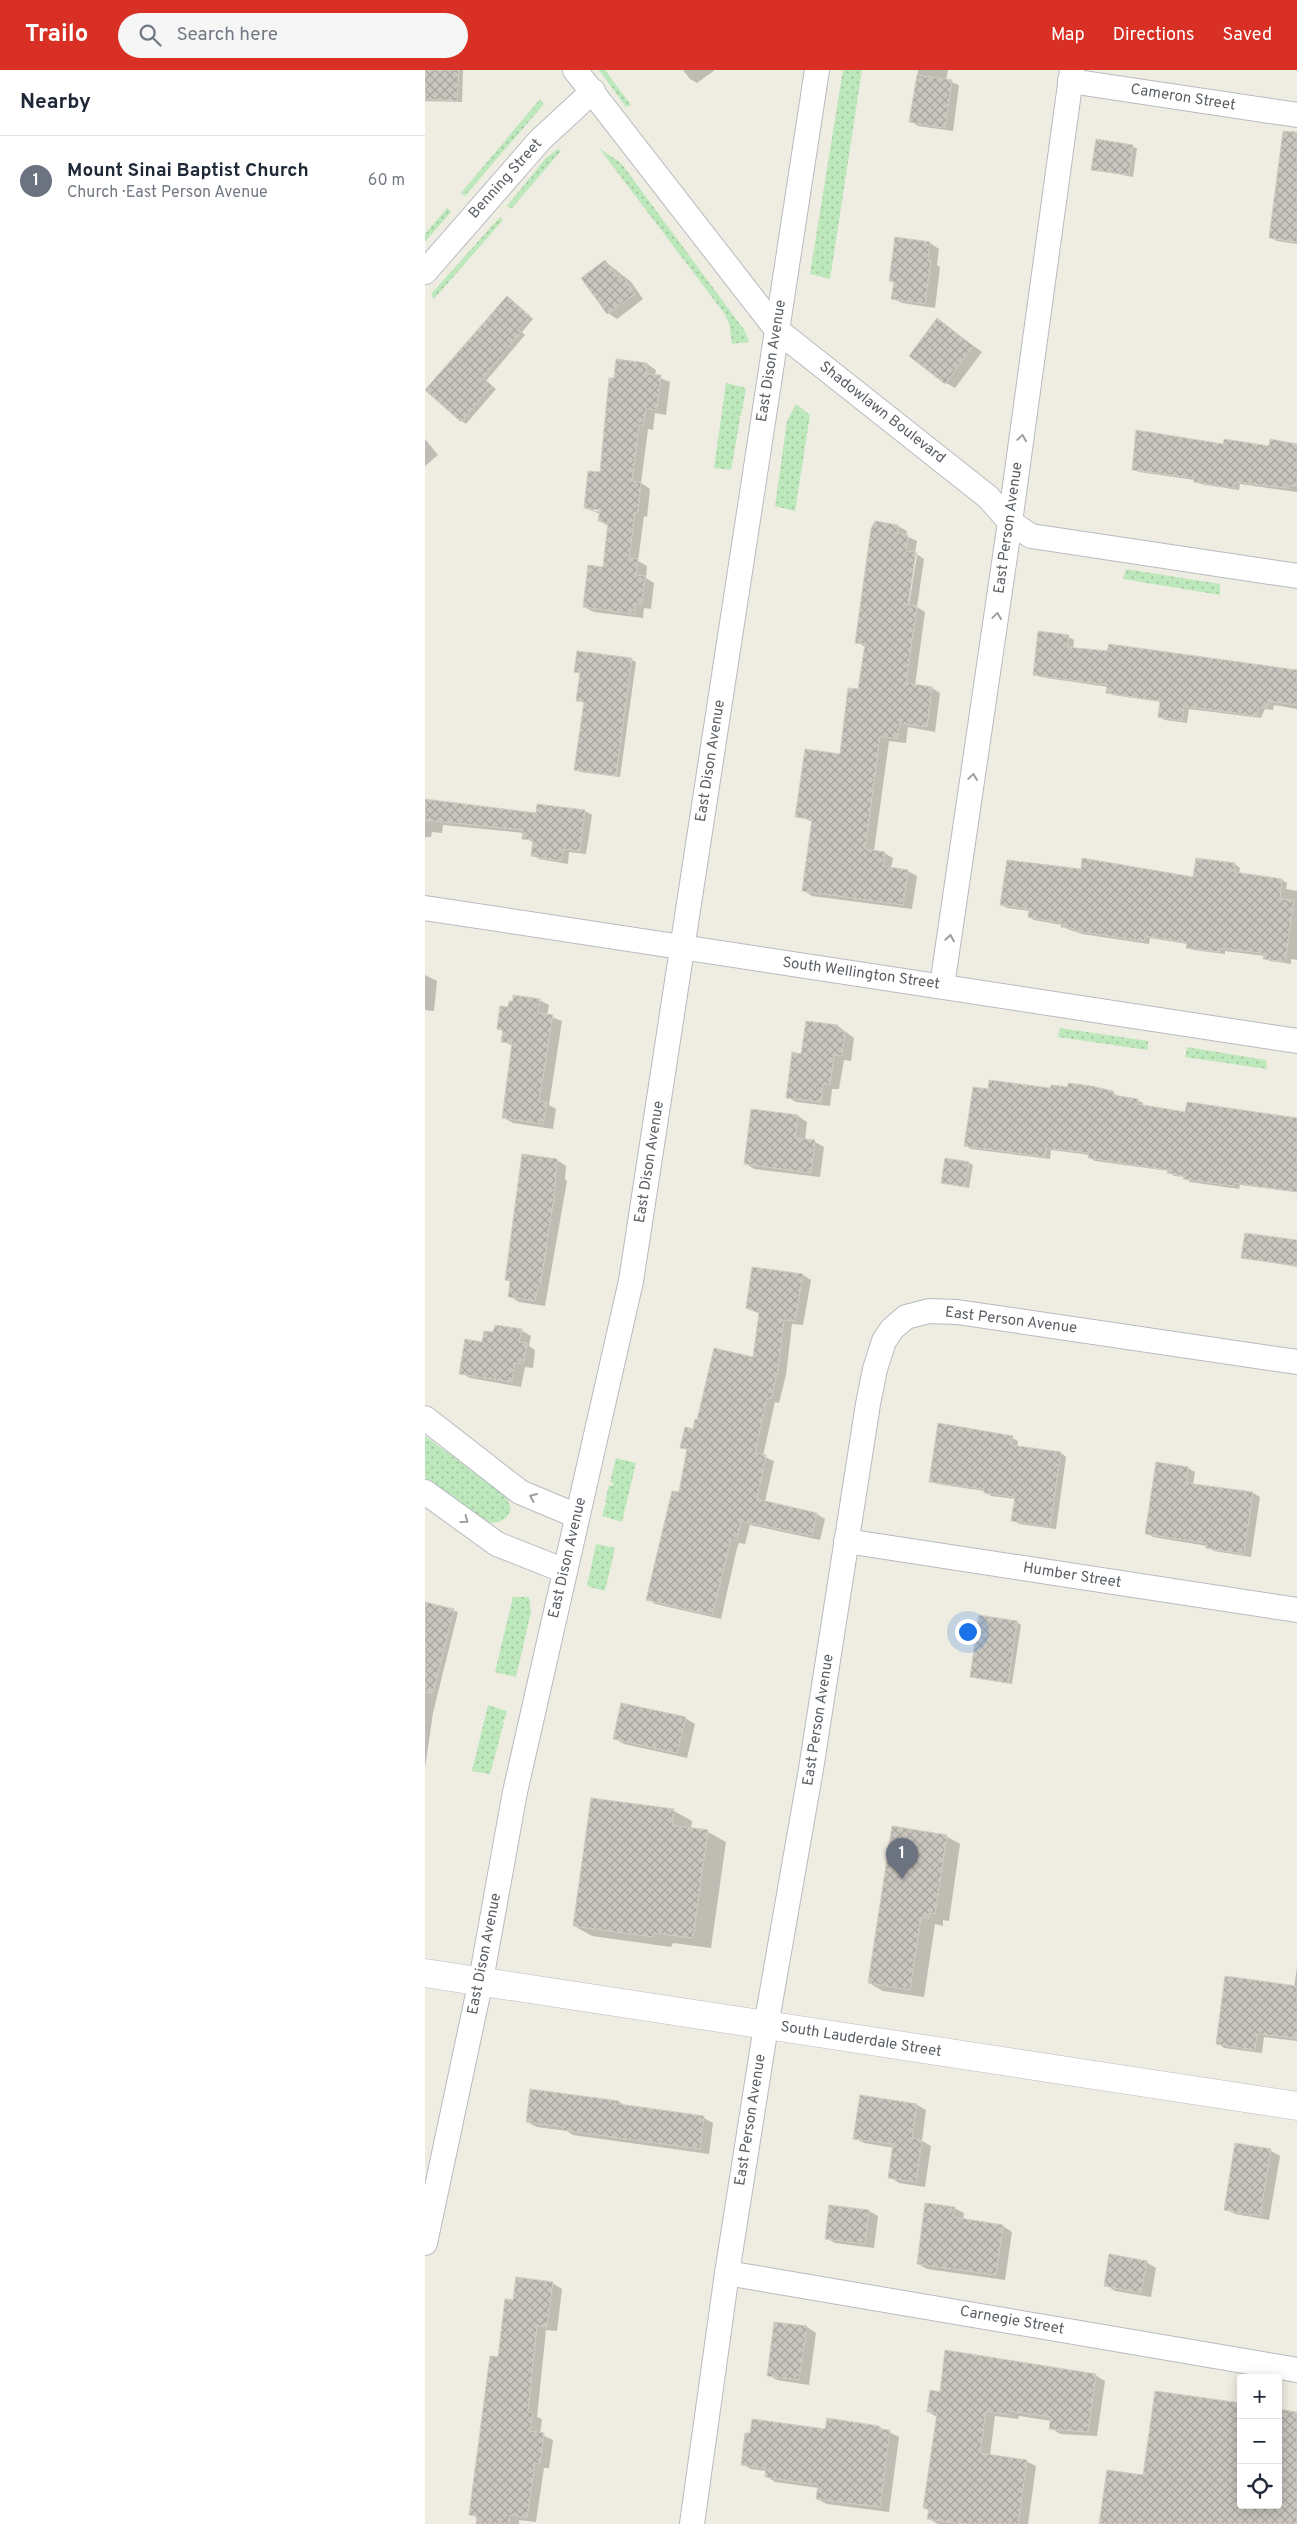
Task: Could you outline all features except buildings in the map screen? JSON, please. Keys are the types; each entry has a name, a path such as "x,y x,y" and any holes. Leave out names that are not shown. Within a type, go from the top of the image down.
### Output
{"street":[{"name":"Shadowlawn Boulevard","path":"575,70 777,330 988,498 1010,522 1031,536 1297,576"},
{"name":"East Dison Avenue","path":"425,2243 481,1980 515,1792 631,1281 817,70"},
{"name":"Cameron Street","path":"1071,75 1297,115"},
{"name":"East Person Avenue","path":"942,986 1010,522 1071,75"},
{"name":"Benning Street","path":"425,272 540,140 593,91"},
{"name":"South Wellington Street","path":"425,908 1297,1041"},
{"name":"East Person Avenue","path":"691,2524 727,2273 766,2026 811,1770 846,1541 875,1369 884,1341 892,1329 906,1317 929,1311 957,1312 1297,1362"},
{"path":"425,1418 520,1492 577,1516"},
{"path":"425,1492 497,1544 565,1571"},
{"name":"Humber Street","path":"846,1541 1297,1610"},
{"name":"South Lauderdale Street","path":"425,1973 481,1980 766,2026 1297,2106"},
{"name":"Carnegie Street","path":"727,2273 1297,2370"}],"green space":[{"path":"599,70 605,70 631,105 626,107"},
{"path":"843,70 862,70 830,279 810,274"},
{"path":"540,99 544,104 465,196 461,193"},
{"path":"599,148 621,163 745,331 749,342 732,344 729,323 724,313"},
{"path":"558,149 561,151 511,209 507,206 546,158"},
{"path":"447,208 451,212 425,242 425,234"},
{"path":"500,217 503,220 434,299 431,294"},
{"path":"726,383 746,388 741,416 739,416 731,470 714,468"},
{"path":"796,404 810,415 795,511 775,506 787,421"},
{"path":"1126,569 1220,584 1220,595 1123,579"},
{"path":"1060,1028 1148,1041 1148,1050 1058,1037"},
{"path":"1187,1047 1266,1060 1267,1069 1185,1057"},
{"path":"425,1436 506,1496 511,1509 505,1519 499,1522 487,1523 425,1479"},
{"path":"616,1458 636,1463 622,1522 602,1516 605,1505 608,1503 605,1502 609,1485 613,1486 613,1483 610,1482"},
{"path":"596,1544 615,1548 605,1591 587,1586"},
{"path":"513,1597 529,1597 531,1612 516,1677 495,1672"},
{"path":"488,1705 507,1711 505,1719 502,1721 504,1722 490,1774 472,1771"}],"place":[{"name":"Mount Sinai Baptist Church","path":"902,1879"}]}
